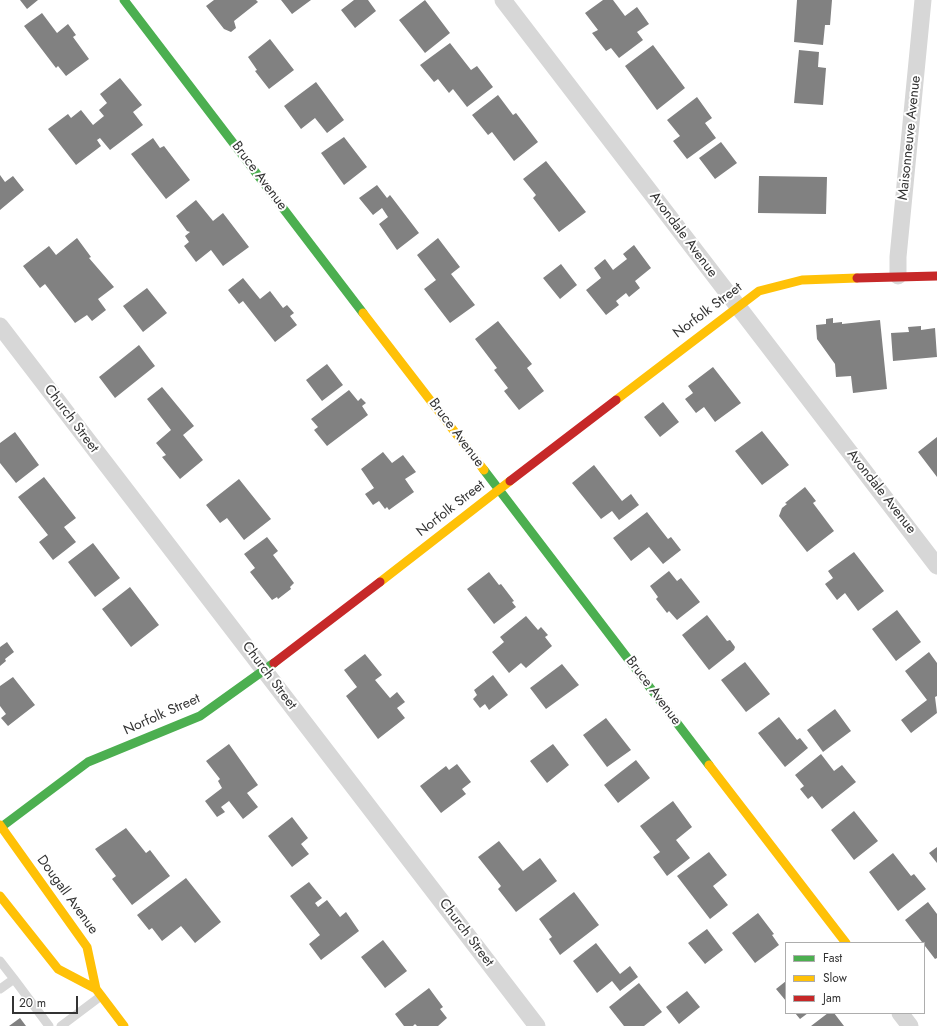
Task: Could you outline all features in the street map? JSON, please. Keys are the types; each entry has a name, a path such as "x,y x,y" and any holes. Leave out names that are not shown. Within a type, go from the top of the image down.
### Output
{"street":[{"name":"Bruce Avenue","path":"124,0 845,942"},
{"name":"Avondale Avenue","path":"503,0 937,566"},
{"name":"Maisonneuve Avenue","path":"898,276 898,257 923,0"},
{"name":"Norfolk Street","path":"0,827 88,762 200,716 265,670 737,306 759,291 802,280 937,276"},
{"name":"Church Street","path":"0,326 537,1026"},
{"name":"Dougall Avenue","path":"0,827 87,947 98,992"},
{"name":"Dougall Avenue","path":"0,896 58,969 98,992 124,1026"},
{"path":"901,1014 910,1026"}],"lane":[{"path":"0,916 10,909"},
{"path":"0,962 49,1026"},
{"path":"0,989 14,979"},
{"path":"61,1026 98,992"}],"building":[{"path":"20,0 38,0 27,9"},
{"path":"214,0 256,0 258,2 234,21 236,28 231,32 224,29 206,6"},
{"path":"281,0 311,0 292,14"},
{"path":"354,0 368,0 376,11 355,28 341,10"},
{"path":"425,0 450,33 425,53 399,20"},
{"path":"603,0 613,0 625,16 637,7 649,24 637,32 643,40 619,58 611,48 606,51 592,33 598,30 585,13"},
{"path":"797,0 832,0 830,25 825,25 823,45 794,42"},
{"path":"42,13 57,33 68,24 76,35 73,37 89,59 66,76 58,66 56,68 24,26"},
{"path":"270,39 294,70 269,89 255,71 257,70 248,57"},
{"path":"450,43 471,70 477,66 493,87 467,107 453,89 449,93 438,79 434,82 420,65"},
{"path":"653,45 685,88 657,110 625,66"},
{"path":"799,50 819,52 818,67 826,68 823,105 794,103"},
{"path":"120,78 142,105 133,112 143,125 110,150 100,138 97,140 101,146 76,165 48,129 68,114 71,118 81,110 93,125 104,116 99,110 107,103 100,94"},
{"path":"316,82 344,120 327,133 315,118 301,129 284,106"},
{"path":"498,95 513,115 516,113 538,142 514,161 492,132 488,135 472,115"},
{"path":"697,97 712,118 705,123 716,138 687,159 673,141 680,136 667,120"},
{"path":"344,137 367,167 344,185 321,153"},
{"path":"153,138 160,148 164,146 190,180 166,199 131,154"},
{"path":"721,142 737,163 715,179 699,158"},
{"path":"546,161 586,212 559,232 533,198 536,195 523,179"},
{"path":"0,175 5,182 13,176 24,190 0,210"},
{"path":"759,176 827,177 826,214 758,213"},
{"path":"377,185 387,198 390,195 419,233 397,250 379,224 388,217 382,208 373,215 359,198"},
{"path":"196,200 213,221 223,213 249,247 223,266 211,250 196,262 184,246 189,242 185,236 190,232 187,231 176,216"},
{"path":"77,238 91,257 89,258 114,287 98,299 106,310 92,321 87,315 75,323 45,284 40,288 23,266 49,246 56,255"},
{"path":"438,238 460,267 451,274 475,305 450,323 424,289 436,280 417,255"},
{"path":"634,245 651,268 635,281 640,288 629,297 626,293 616,301 619,305 606,315 586,290 601,278 594,268 605,259 613,270 627,259 623,254"},
{"path":"561,264 577,285 560,299 543,278"},
{"path":"243,278 260,299 270,291 283,308 287,305 294,313 290,316 297,325 275,342 243,301 239,304 228,290"},
{"path":"147,288 167,313 143,332 123,306"},
{"path":"833,318 833,323 842,322 842,324 880,320 887,389 853,393 851,376 836,377 835,364 817,339 816,325 826,324 826,319"},
{"path":"498,321 532,364 527,368 544,391 519,410 504,391 508,388 494,370 497,368 475,339"},
{"path":"921,326 921,330 935,328 937,357 893,361 891,333 909,332 908,327"},
{"path":"139,345 155,366 115,398 99,377"},
{"path":"327,364 343,385 322,401 306,380"},
{"path":"713,367 741,403 715,422 704,407 696,413 685,399 693,393 688,386"},
{"path":"162,387 194,426 183,435 203,460 180,479 162,457 166,455 156,443 171,430 147,399"},
{"path":"349,390 358,401 361,398 366,403 362,406 368,415 327,446 314,430 318,427 311,419"},
{"path":"663,402 679,422 660,437 644,417"},
{"path":"762,431 789,465 762,485 735,451"},
{"path":"15,432 39,465 16,483 0,463 0,443"},
{"path":"937,437 937,477 918,452"},
{"path":"383,452 392,463 403,455 416,472 405,479 414,492 389,510 387,507 385,509 379,501 373,505 365,494 374,488 361,469"},
{"path":"594,465 622,501 631,494 639,505 619,520 612,511 601,519 572,483"},
{"path":"44,477 76,518 64,527 76,542 53,560 39,542 48,535 18,497"},
{"path":"239,479 271,519 244,540 227,518 220,523 206,505"},
{"path":"805,487 816,501 813,503 834,531 807,552 779,516 782,508 787,504 785,503"},
{"path":"647,512 668,539 671,537 681,550 663,564 649,547 631,561 613,538"},
{"path":"267,537 278,551 273,555 294,583 290,587 291,589 278,599 277,597 272,600 250,572 255,568 244,554"},
{"path":"93,543 120,578 95,597 68,562"},
{"path":"854,552 884,591 858,611 845,593 837,600 825,584 833,578 828,571"},
{"path":"669,571 677,581 681,578 700,602 677,620 669,611 667,613 656,599 658,597 650,586"},
{"path":"489,572 499,585 501,584 514,601 512,602 516,607 494,624 467,589"},
{"path":"130,587 159,625 131,647 102,609"},
{"path":"897,610 921,642 896,661 872,629"},
{"path":"707,615 727,641 730,640 735,647 734,650 709,670 682,635"},
{"path":"526,616 538,630 541,627 548,635 545,637 552,646 526,668 521,663 509,673 492,652 504,642 500,637"},
{"path":"7,642 14,652 5,659 6,661 0,666 0,647"},
{"path":"929,652 937,663 937,696 935,697 937,713 911,733 901,720 927,700 905,671"},
{"path":"365,654 382,675 375,680 390,698 397,692 405,702 397,708 405,718 378,739 346,696 357,687 344,670"},
{"path":"745,662 770,694 746,712 721,680"},
{"path":"562,664 579,685 546,709 530,688"},
{"path":"493,675 508,695 489,710 485,704 480,708 473,699 477,695 474,690"},
{"path":"13,677 35,705 8,726 1,718 6,714 0,706 0,686"},
{"path":"835,709 851,731 823,752 807,730"},
{"path":"779,717 797,740 800,738 808,748 785,767 758,733"},
{"path":"606,718 631,750 607,767 583,735"},
{"path":"229,744 258,785 247,793 258,807 243,819 229,801 221,807 225,812 217,817 205,801 222,788 218,781 220,779 206,761"},
{"path":"553,744 569,765 547,783 530,761"},
{"path":"821,754 834,771 842,765 856,782 822,809 812,796 808,799 800,789 804,786 795,775"},
{"path":"636,760 650,778 618,803 604,785"},
{"path":"457,764 471,782 462,789 466,794 441,813 420,786 446,766 449,770"},
{"path":"673,801 692,827 676,840 690,858 667,876 653,857 660,852 640,826"},
{"path":"854,811 878,841 854,860 831,830"},
{"path":"292,817 308,838 301,844 309,854 292,867 268,836"},
{"path":"126,828 146,853 150,850 170,876 132,905 112,879 116,876 95,849"},
{"path":"499,841 523,871 540,858 557,881 516,912 498,889 501,886 478,857"},
{"path":"937,847 937,863 929,853"},
{"path":"709,852 727,875 713,886 728,905 710,919 677,876"},
{"path":"893,853 911,876 914,874 926,889 898,911 869,872"},
{"path":"186,878 221,922 195,943 181,926 162,941 152,928 149,930 137,915"},
{"path":"309,882 322,898 315,903 318,907 327,900 340,917 346,912 359,931 321,960 309,944 320,935 290,896"},
{"path":"574,892 599,925 560,955 549,939 552,937 539,919"},
{"path":"928,902 937,914 937,958 935,959 925,946 925,942 922,942 905,920"},
{"path":"758,913 774,934 772,935 779,945 755,963 732,933"},
{"path":"707,929 723,950 705,964 688,943"},
{"path":"383,940 407,971 385,988 361,957"},
{"path":"596,943 620,974 630,966 638,977 620,991 612,981 597,993 573,961"},
{"path":"785,982 785,1000 776,989"},
{"path":"639,983 662,1012 644,1026 624,1026 609,1007"},
{"path":"429,988 443,1007 440,1009 447,1018 438,1026 417,1026 415,1024 413,1026 404,1026 395,1014"},
{"path":"687,991 700,1007 679,1024 666,1007"},
{"path":"796,1014 807,1014 800,1019"},
{"path":"827,1014 835,1014 844,1026 811,1026"},
{"path":"20,1018 26,1026 9,1026"}],"traffic: fast":[{"path":"124,0 363,313"},
{"path":"484,470 709,765"},
{"path":"0,828 88,762 200,716 274,663"}],"traffic: slow":[{"path":"616,400 759,291 802,280 857,278"},
{"path":"363,313 484,470"},
{"path":"380,582 510,481"},
{"path":"709,765 845,942"},
{"path":"0,825 87,947 96,989 124,1026"},
{"path":"0,896 58,969 96,989"}],"traffic: jam":[{"path":"857,278 937,276"},
{"path":"510,481 616,400"},
{"path":"274,663 380,582"}]}
